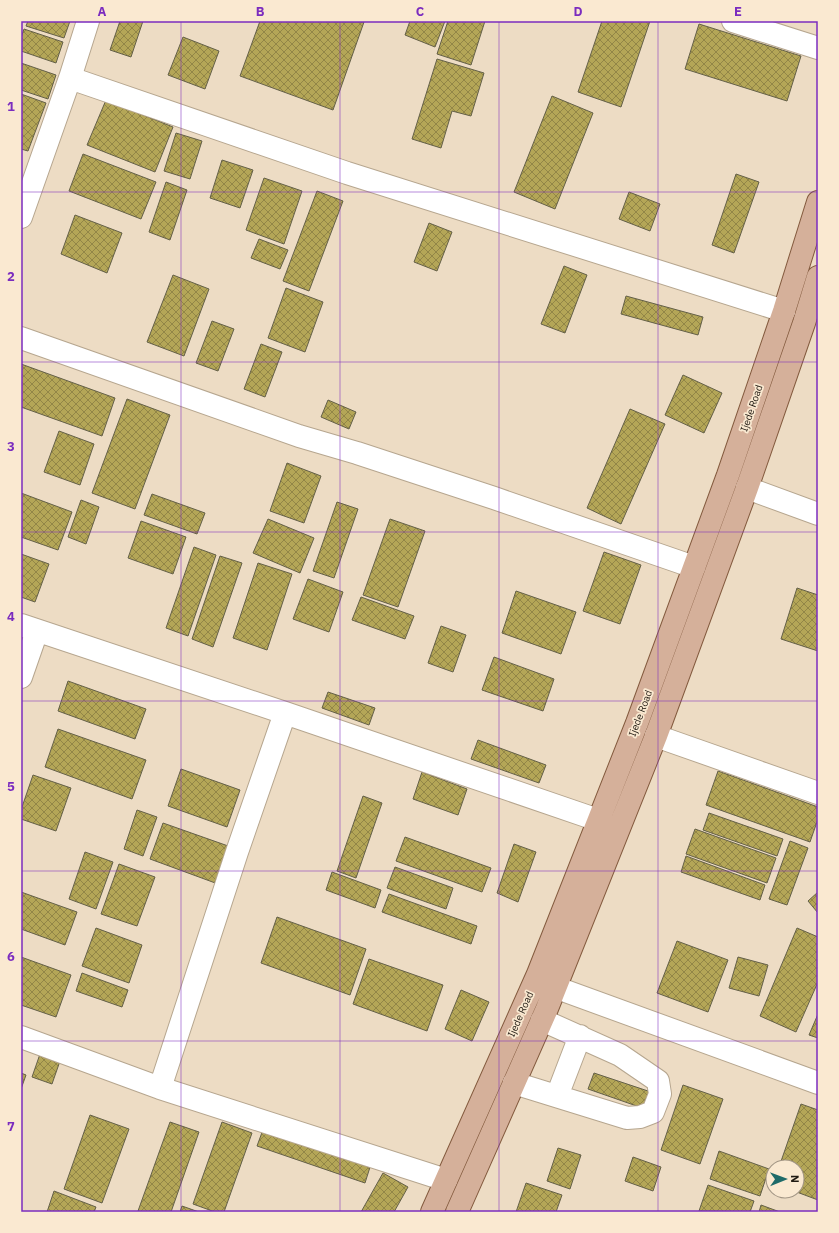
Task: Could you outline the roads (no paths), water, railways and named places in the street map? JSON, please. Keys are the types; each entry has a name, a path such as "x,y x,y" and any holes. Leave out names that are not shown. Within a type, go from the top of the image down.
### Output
{"main road":[{"name":"Ijede Road","path":"432,1212 535,980 637,723 728,476 784,311 818,202"},
{"path":"457,1212 556,988 656,736 747,488 818,277"}],"street":[{"path":"21,217 70,78 88,21"},
{"path":"733,21 818,48"},
{"path":"70,78 347,172 784,311"},
{"path":"21,338 298,436 494,498 694,567"},
{"path":"747,488 818,514"},
{"path":"21,676 29,628 285,713 598,820"},
{"path":"160,1088 236,852 285,713"},
{"path":"656,736 818,793"},
{"path":"535,980 818,1083"},
{"path":"514,1083 627,1118 640,1117 653,1112 660,1094 658,1081 620,1055 542,1020"},
{"path":"557,1096 580,1036"},
{"path":"21,1037 160,1088 446,1180"}]}
